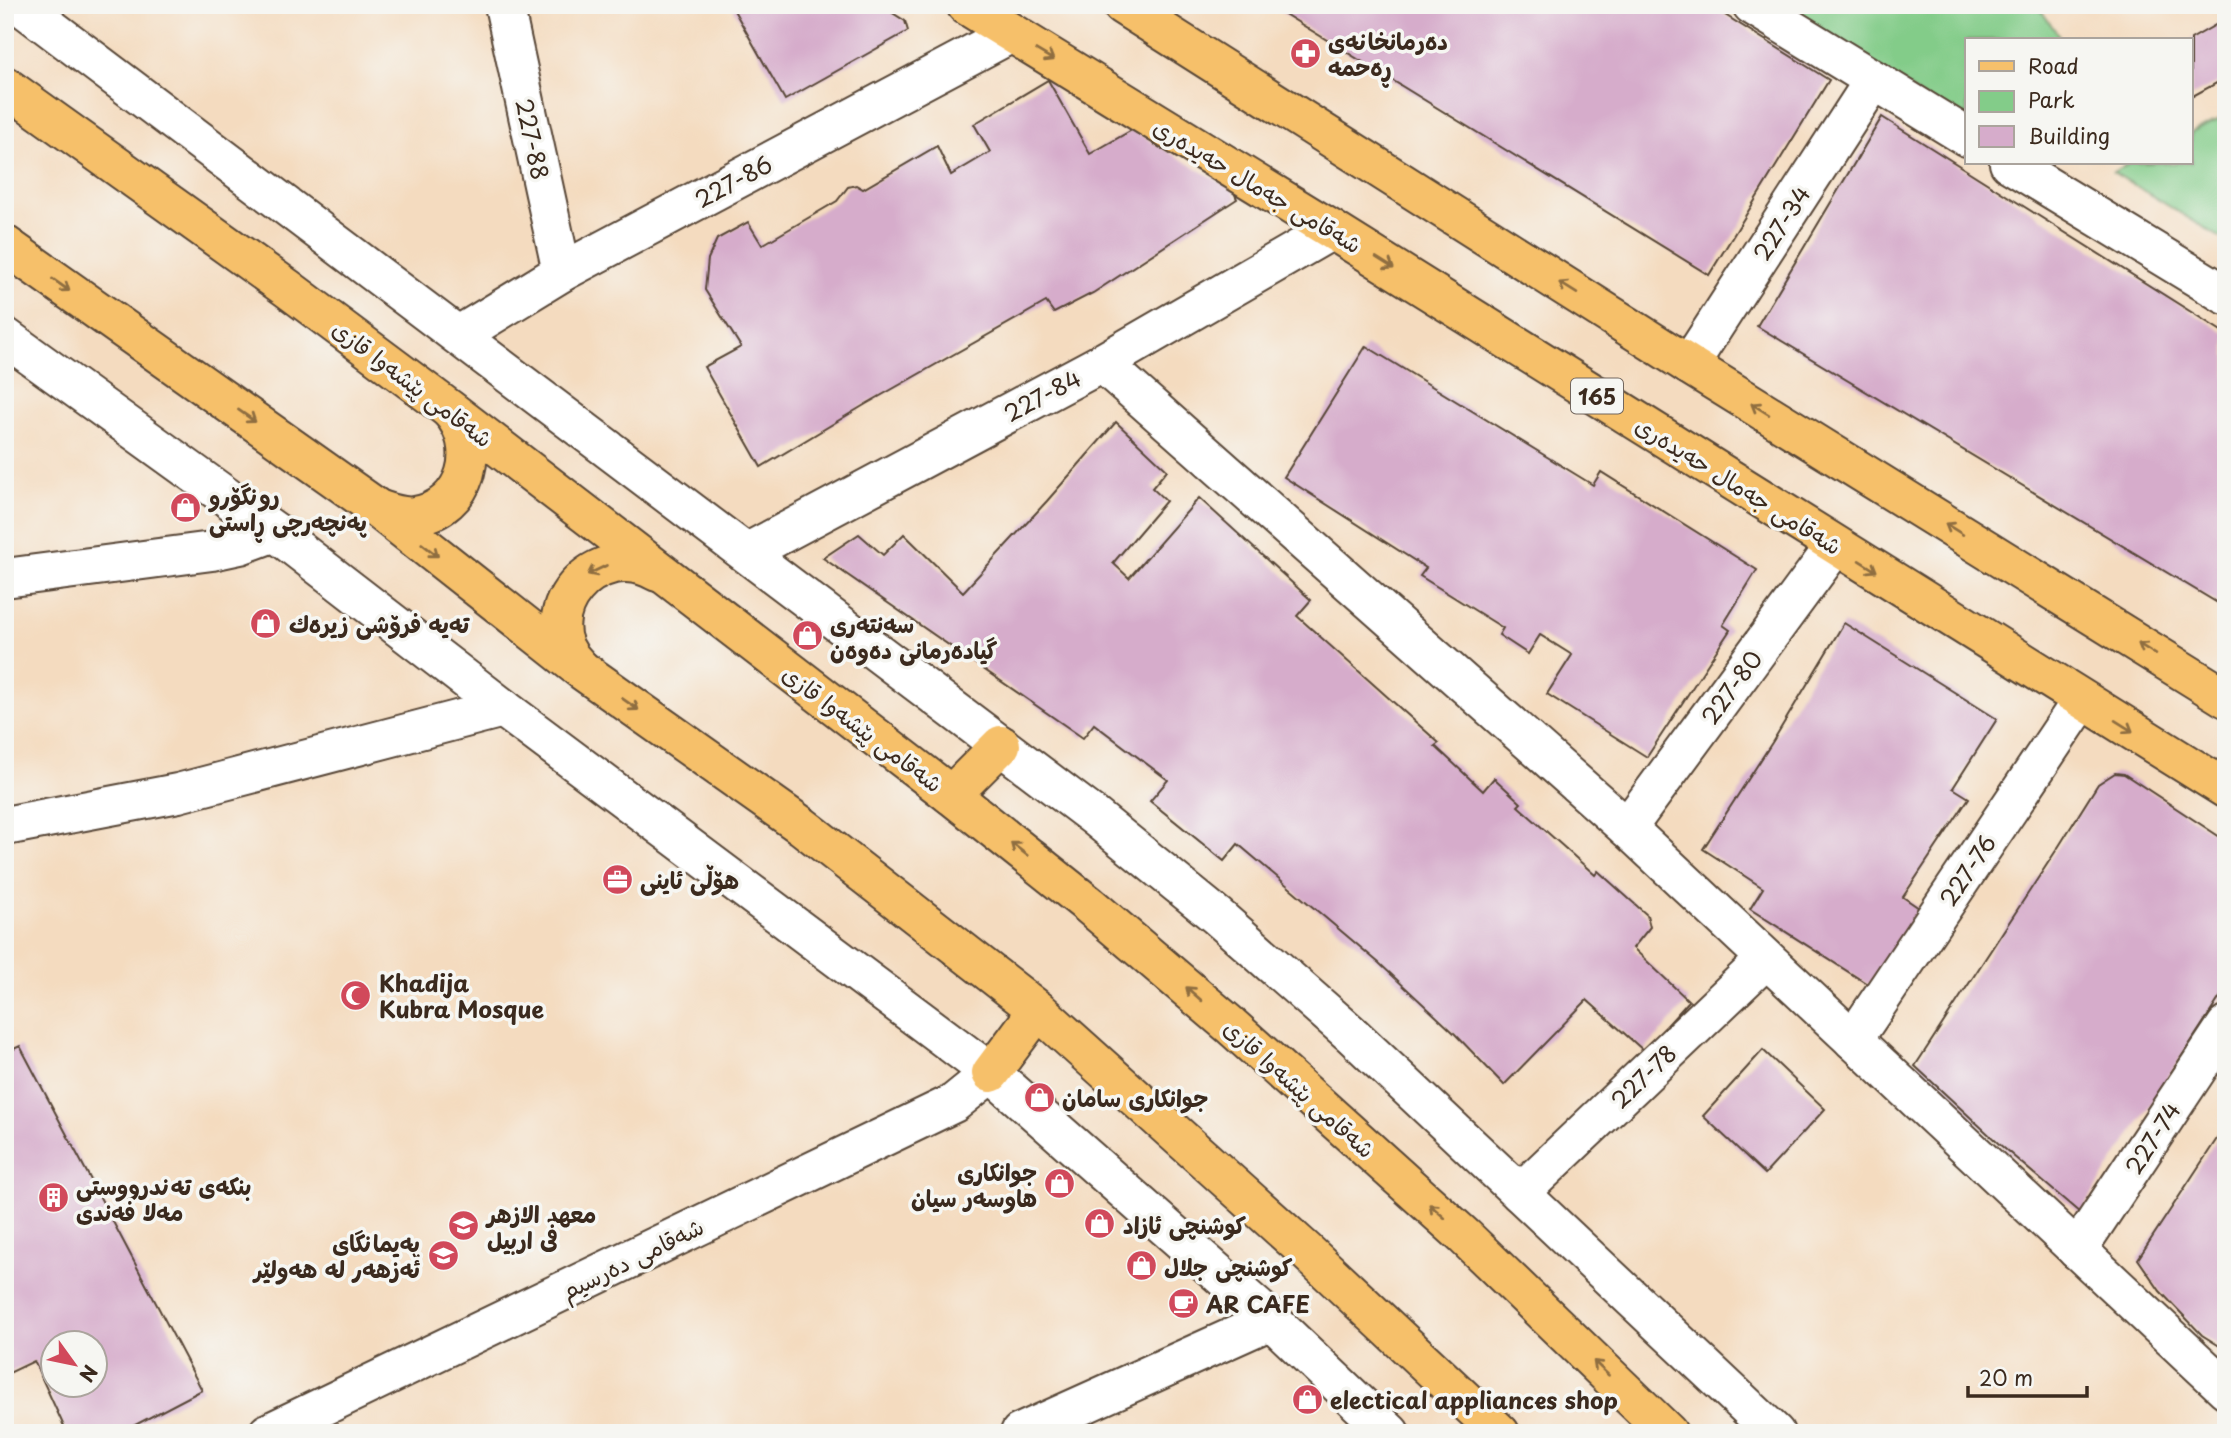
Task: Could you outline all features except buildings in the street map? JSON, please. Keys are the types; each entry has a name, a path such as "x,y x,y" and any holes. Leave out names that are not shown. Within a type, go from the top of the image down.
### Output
{"main road":[{"name":"شەقامی جەمال حەیدەری","path":"967,5 2226,789"},
{"path":"1122,5 1689,365 2226,698"},
{"name":"شەقامی پێشەوا قازی","path":"5,86 287,288 449,409 951,795 1089,905 1230,1025 1464,1236 1668,1433"},
{"path":"5,245 378,509 583,671 802,826 1038,1010 1306,1251 1500,1433"},
{"path":"378,509 393,514 418,516 438,507 455,492 465,472 468,450 463,428 449,409"},
{"path":"583,671 570,658 562,637 562,616 575,587 591,572 610,564 642,565 662,575"},
{"path":"951,795 1001,745"},
{"path":"991,1073 1038,1010"}],"street":[{"path":"20,5 748,552 1094,816 1217,916 1351,1034 1775,1433"},
{"name":"227-88","path":"504,5 562,272"},
{"path":"1752,5 1965,136"},
{"name":"227-86","path":"459,335 562,272 1010,34"},
{"name":"227-34","path":"1689,365 1874,80"},
{"path":"2011,164 2226,295"},
{"name":"227-84","path":"748,552 1102,363 1332,230"},
{"path":"5,337 275,532 503,708 991,1073 1271,1320 1390,1433"},
{"path":"1102,363 1627,828 2226,1389"},
{"path":"5,578 212,551 240,545 275,532"},
{"name":"227-80","path":"1627,828 1835,546"},
{"name":"227-76","path":"1853,1040 2082,700"},
{"path":"5,826 178,793 503,708"},
{"name":"227-78","path":"1520,1193 1766,959"},
{"name":"227-74","path":"2077,1251 2226,1026"},
{"name":"شەقامی دەرسیم","path":"268,1433 954,1103 991,1073"},
{"path":"1020,1433 1271,1320"}],"green space":[{"path":"1800,5 2037,5 2061,38 1965,38 1965,124 1789,12"},
{"path":"2226,116 2226,241 2113,172 2129,164 2192,164 2192,133"}],"place":[{"name":"دەرمانخانەی ڕەحمە","path":"1305,53"},
{"name":"رونگۆرو پەنچەرچی ڕاستی","path":"186,508"},
{"name":"تەیە فرۆشی زیرەك","path":"266,623"},
{"name":"سەنتەری گیادەرمانی دەوەن","path":"807,636"},
{"name":"هۆڵی ئاینی","path":"617,879"},
{"name":"Khadija Kubra Mosque","path":"356,995"},
{"name":"جوانکاری سامان","path":"1039,1097"},
{"name":"جوانکاری هاوسەر سیان","path":"1060,1184"},
{"name":"بنکەی تەندرووستی مەلا فەندی","path":"53,1198"},
{"name":"کوشنچی ئازاد","path":"1100,1224"},
{"name":"معهد الازهر فی اربیل","path":"464,1226"},
{"name":"پەیمانگای ئەزهەر لە هەولێر","path":"443,1255"},
{"name":"کوشنچی جلال","path":"1141,1266"},
{"name":"AR CAFE","path":"1183,1303"},
{"name":"electical appliances shop","path":"1307,1399"}]}
